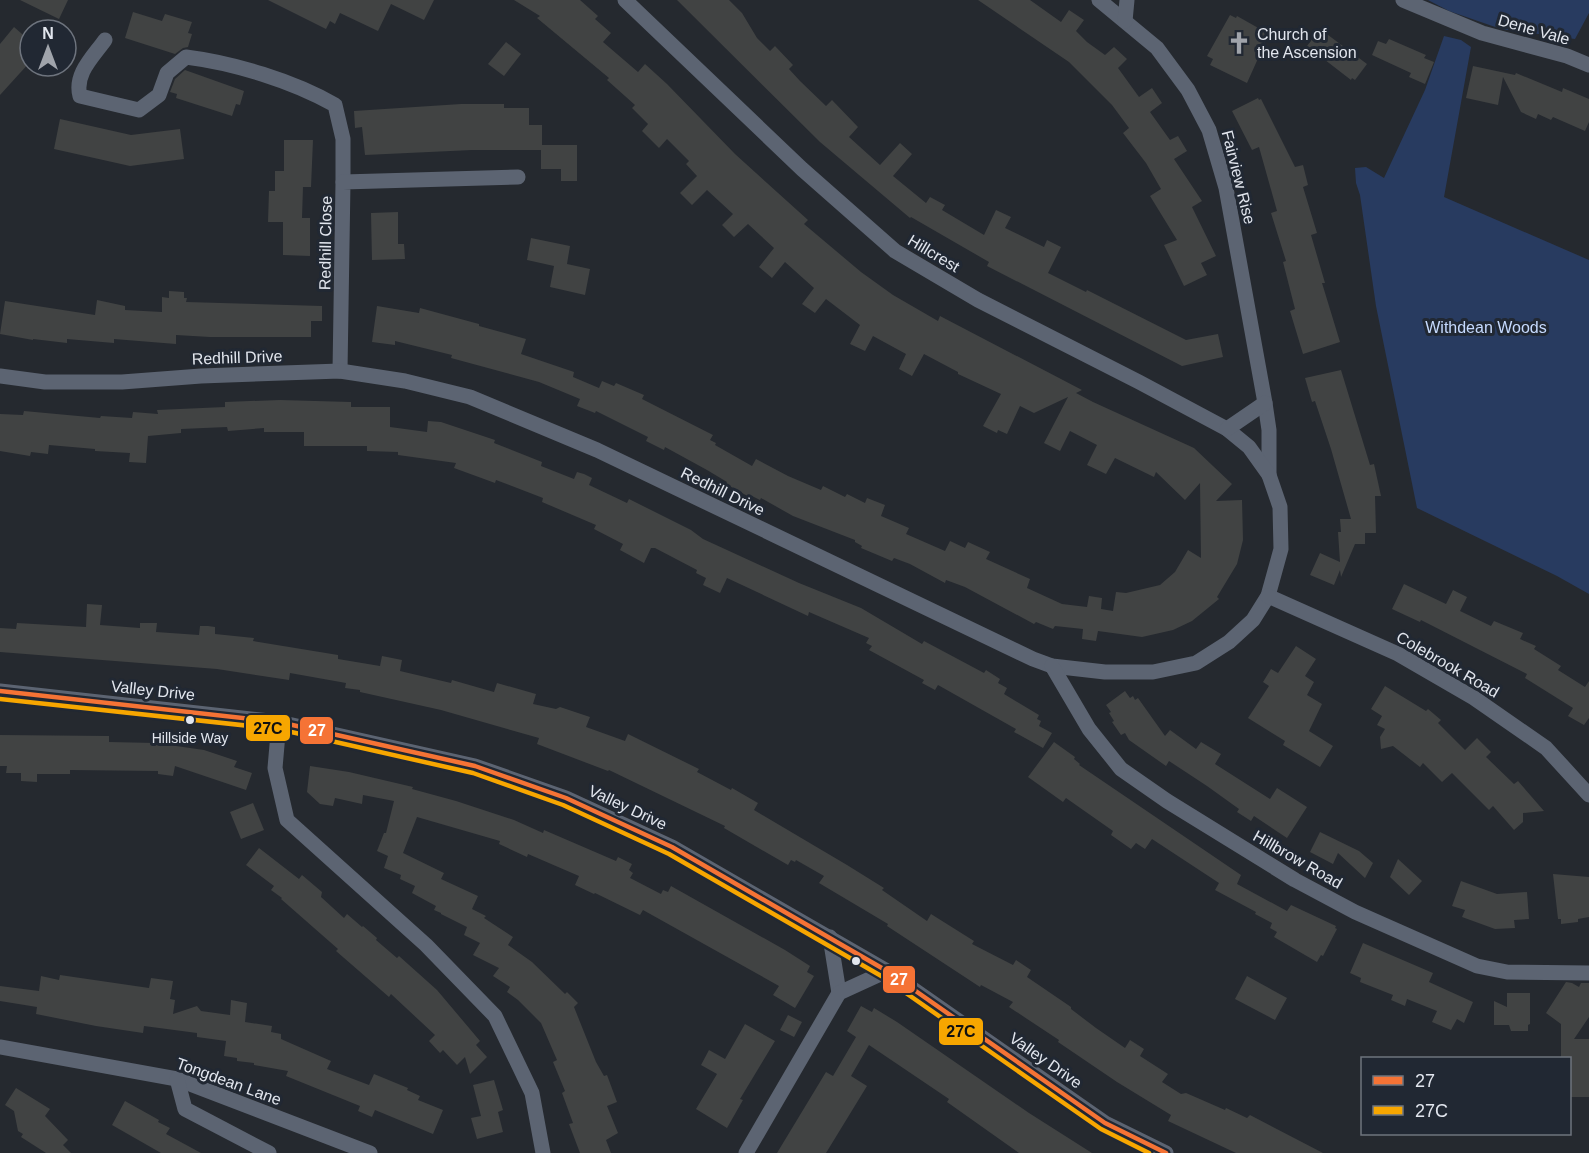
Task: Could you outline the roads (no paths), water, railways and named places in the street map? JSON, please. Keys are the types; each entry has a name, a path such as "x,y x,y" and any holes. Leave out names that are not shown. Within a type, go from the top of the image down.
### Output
{"street":[{"name":"Hillcrest","path":"625,0 802,169 895,251 978,300 1227,429 1249,447 1269,475"},
{"name":"Fairview Rise","path":"1099,0 1157,48 1188,90 1209,130 1226,188 1265,403 1269,430 1269,475"},
{"path":"1125,21 1127,0"},
{"name":"Dene Vale","path":"1403,0 1482,33 1567,56 1589,65"},
{"path":"105,40 83,71 77,85 80,96 139,110 159,95 167,73 186,57 212,60 308,90 335,105 343,139 343,182"},
{"name":"Redhill Close","path":"340,371 343,182 518,177"},
{"name":"Redhill Drive","path":"0,376 45,382 122,382 201,376 340,371 405,381 470,397 597,450 1033,659 1052,666 1105,672 1153,672 1196,663 1228,642 1253,620 1268,596 1281,549 1280,507 1269,475"},
{"path":"1227,429 1265,403"},
{"name":"Colebrook Road","path":"1268,596 1398,654 1474,698 1546,748 1589,795"},
{"name":"Hillbrow Road","path":"1052,666 1089,729 1121,769 1167,801 1295,880 1355,912 1477,966 1507,972 1589,973"},
{"name":"Valley Drive","path":"0,691 279,722 475,765 567,798 672,847 830,936 887,971 1105,1123 1166,1153"},
{"path":"279,722 275,768 287,819 426,945 495,1016 532,1092 543,1153"},
{"path":"830,936 839,993"},
{"path":"746,1153 839,993 887,971"},
{"name":"Tongdean Lane","path":"0,1047 177,1079 370,1153"},
{"path":"177,1079 185,1109 269,1153"}],"place":[{"name":"Church of the Ascension","path":"1239,43"},
{"name":"Hillside Way","path":"190,720"}],"park label":[{"name":"Withdean Woods","path":"1486,327"}]}
